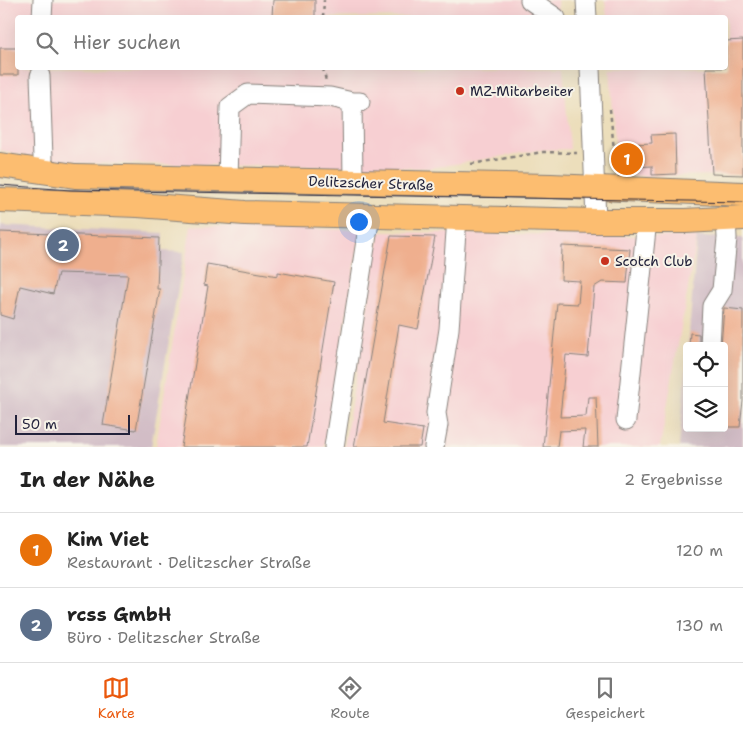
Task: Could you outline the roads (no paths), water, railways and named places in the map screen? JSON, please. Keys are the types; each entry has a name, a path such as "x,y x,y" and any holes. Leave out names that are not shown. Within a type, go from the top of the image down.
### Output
{"main road":[{"name":"Delitzscher Straße","path":"0,165 75,176 743,194"},
{"path":"0,200 138,205 245,214 596,221 734,218"}],"street":[{"path":"42,15 43,0"},
{"path":"530,0 552,15"},
{"path":"586,0 587,15"},
{"path":"590,70 595,154 596,221"},
{"path":"40,76 43,158 41,172"},
{"path":"228,179 230,107 248,94 330,97 356,102 353,182"},
{"path":"334,447 370,215"},
{"path":"434,447 438,425 436,413 448,328 457,218"},
{"path":"710,342 712,306 722,290 727,238 734,218"},
{"path":"626,420 647,220"}],"tram line":[{"path":"0,185 71,190 743,202"}],"place":[{"name":"MZ-Mitarbeiter","path":"460,91"},
{"name":"Kim Viet","path":"627,159"},
{"name":"rcss GmbH","path":"63,245"},
{"name":"Scotch Club","path":"605,261"}]}
